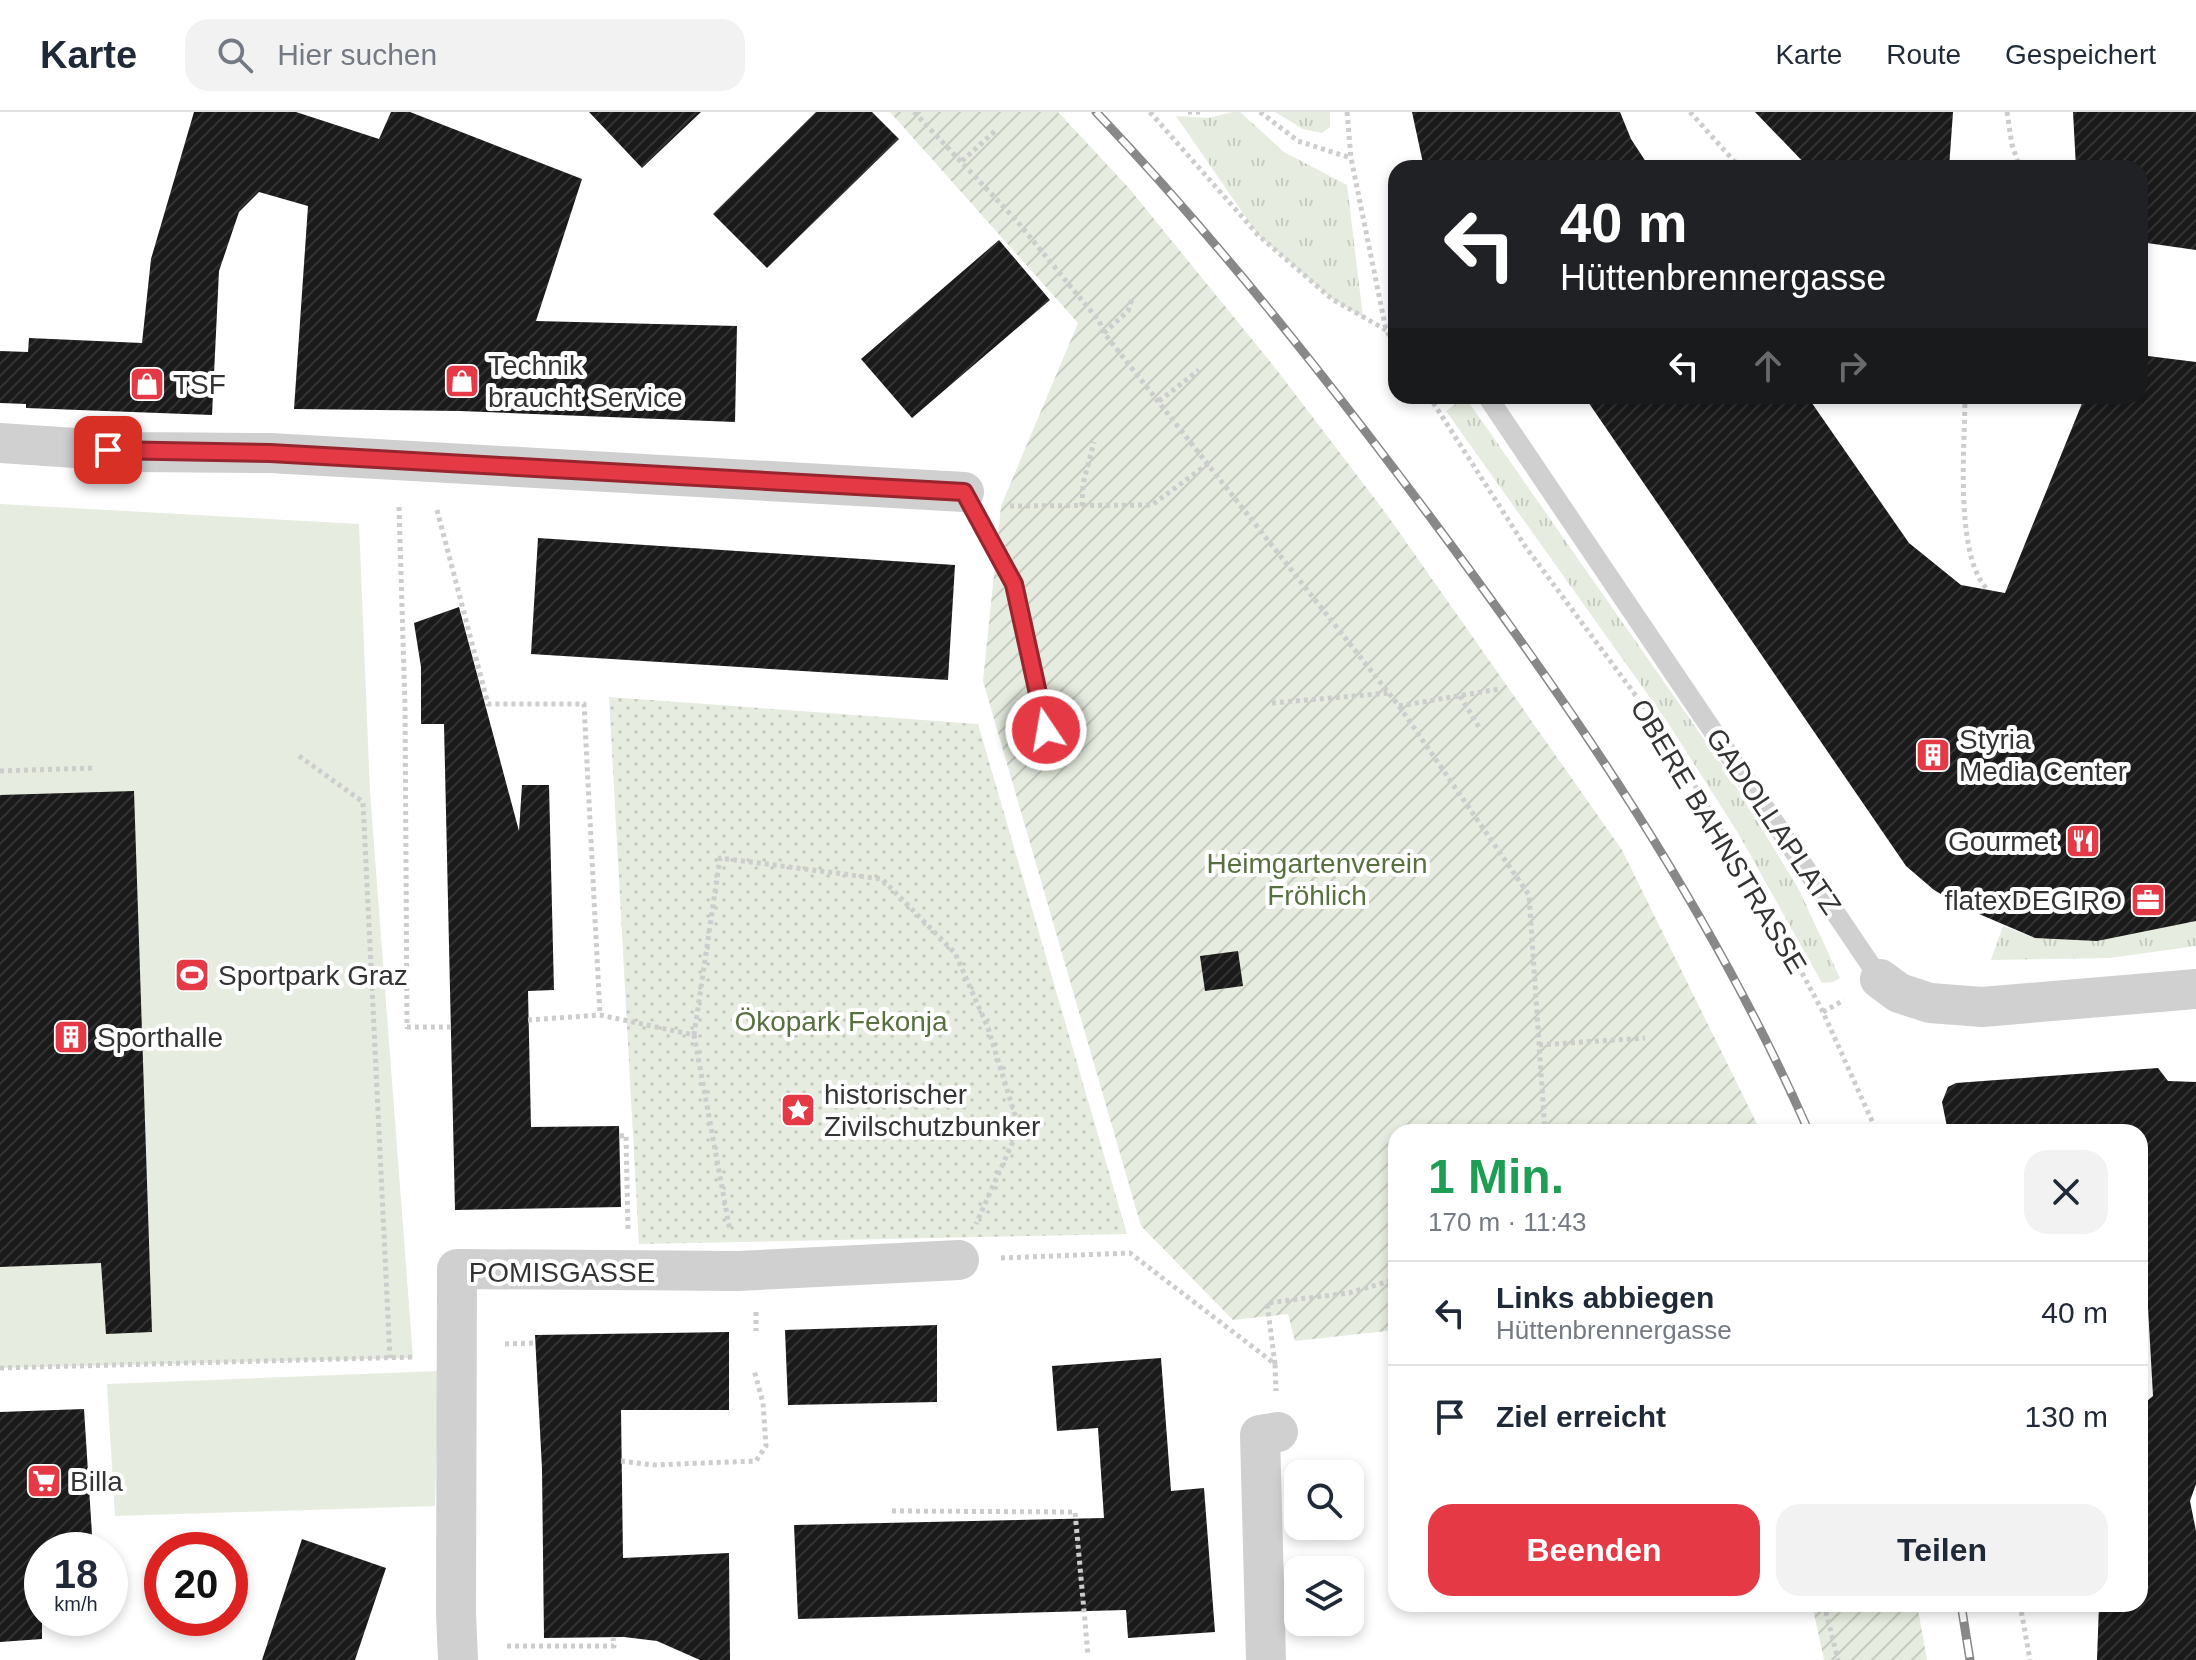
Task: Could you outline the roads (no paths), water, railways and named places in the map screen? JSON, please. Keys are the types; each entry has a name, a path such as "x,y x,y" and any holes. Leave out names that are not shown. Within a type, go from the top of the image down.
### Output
{"street":[{"path":"0,443 135,452 334,456 964,492"},
{"name":"GADOLLAPLATZ","path":"1880,979 1899,993 1930,1003 1982,1007 2196,989"},
{"name":"POMISGASSE","path":"458,1660 457,1269 738,1271 959,1260"},
{"path":"1266,1660 1260,1435 1278,1432"}],"lane":[{"name":"GADOLLAPLATZ","path":"1492,404 1880,979"},
{"path":"964,492 1014,584 1046,730"}],"railway":[{"path":"1096,112 1226,257 1309,359 1428,514 1535,661 1684,890 1729,969 1805,1124"},
{"path":"1962,1612 1970,1660"}],"place":[{"name":"Technik braucht Service","path":"462,381"},
{"name":"TSF","path":"147,384"},
{"name":"Styria Media Center","path":"1933,755"},
{"name":"Gourmet","path":"2083,841"},
{"name":"flatexDEGIRO","path":"2148,900"},
{"name":"Sportpark Graz","path":"192,975"},
{"name":"Sporthalle","path":"71,1037"},
{"name":"historischer Zivilschutzbunker","path":"798,1110"},
{"name":"Billa","path":"44,1481"}],"park label":[{"name":"Heimgartenverein Fröhlich","path":"1317,879"},
{"name":"Ökopark Fekonja","path":"841,1021"}]}
